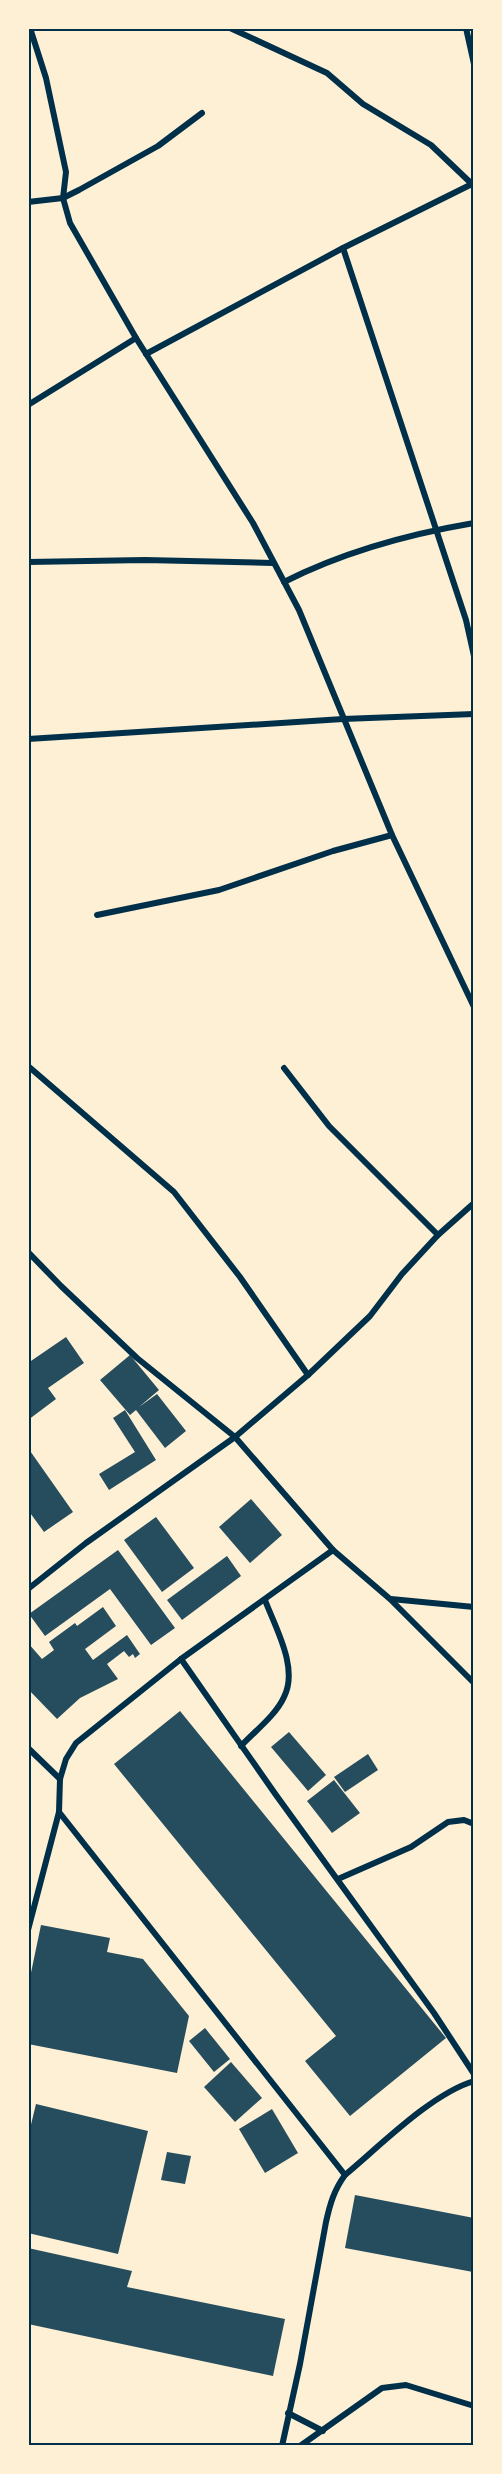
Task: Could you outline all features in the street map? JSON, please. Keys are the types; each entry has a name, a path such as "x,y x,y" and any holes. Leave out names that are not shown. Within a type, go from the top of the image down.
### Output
{"street":[{"path":"30,28 46,78 66,172 63,198 70,223 136,338 247,514 284,582 316,648 392,836 474,1007"},
{"path":"146,354 343,248 473,185 431,145 363,104 327,73 230,28"},
{"path":"466,28 474,64"},
{"path":"28,202 63,198 158,146 202,113"},
{"path":"343,248 466,620 474,656"},
{"path":"28,405 136,338"},
{"path":"284,582 312,568 374,547 435,530 474,523"},
{"path":"28,562 145,560 273,563"},
{"path":"28,739 343,719 474,714"},
{"path":"97,915 219,890 333,851 392,836"},
{"path":"466,990 474,988"},
{"path":"28,1066 174,1192 240,1277 308,1375"},
{"path":"284,1068 329,1126 438,1235"},
{"path":"28,1589 86,1543 235,1437 308,1375 370,1316 402,1274 438,1235 474,1203"},
{"path":"28,1252 61,1287 137,1358 235,1437 333,1550 390,1599 474,1683"},
{"path":"28,1930 59,1812 60,1779 66,1759 76,1743 181,1659 333,1550"},
{"path":"390,1599 474,1607"},
{"path":"242,1746 284,1698 288,1685 288,1663 264,1600"},
{"path":"181,1659 434,2013 474,2074"},
{"path":"28,1748 60,1779"},
{"path":"59,1812 345,2175"},
{"path":"338,1879 411,1847 448,1822 464,1820 474,1824"},
{"path":"282,2445 300,2364 330,2200 345,2175 444,2095 474,2081"},
{"path":"300,2445 323,2431 363,2399 382,2388 406,2385 474,2406"},
{"path":"288,2413 323,2431"}],"building":[{"path":"66,1337 84,1363 48,1388 56,1399 28,1420 28,1363"},
{"path":"130,1355 159,1390 139,1407 157,1394 186,1431 165,1448 136,1410 130,1415 100,1380"},
{"path":"125,1410 156,1460 109,1490 99,1474 135,1452 113,1418"},
{"path":"28,1448 73,1512 44,1532 28,1510"},
{"path":"251,1499 282,1535 250,1563 219,1527"},
{"path":"156,1517 194,1568 162,1592 124,1540"},
{"path":"118,1550 175,1628 151,1645 110,1589 45,1636 29,1614"},
{"path":"227,1556 241,1576 182,1620 167,1600"},
{"path":"103,1607 116,1626 85,1649 93,1660 127,1635 140,1654 135,1658 133,1654 129,1657 124,1651 107,1664 118,1679 80,1698 57,1719 28,1689 28,1643 42,1659 54,1650 49,1642 75,1623 77,1626"},
{"path":"180,1711 446,2038 350,2116 305,2061 336,2036 114,1764"},
{"path":"289,1732 326,1775 308,1791 271,1747"},
{"path":"368,1754 378,1770 345,1792 334,1777"},
{"path":"334,1780 360,1813 332,1833 307,1801"},
{"path":"41,1925 110,1938 107,1952 143,1959 189,2016 177,2073 28,2044 28,1987"},
{"path":"205,2028 230,2059 214,2072 189,2041"},
{"path":"231,2062 262,2098 235,2122 204,2087"},
{"path":"36,2104 148,2131 118,2254 28,2233 28,2137"},
{"path":"272,2109 298,2153 265,2173 239,2129"},
{"path":"167,2152 191,2156 185,2184 161,2180"},
{"path":"355,2195 474,2218 473,2272 345,2248"},
{"path":"28,2248 132,2271 127,2287 285,2319 273,2376 28,2324"}]}
